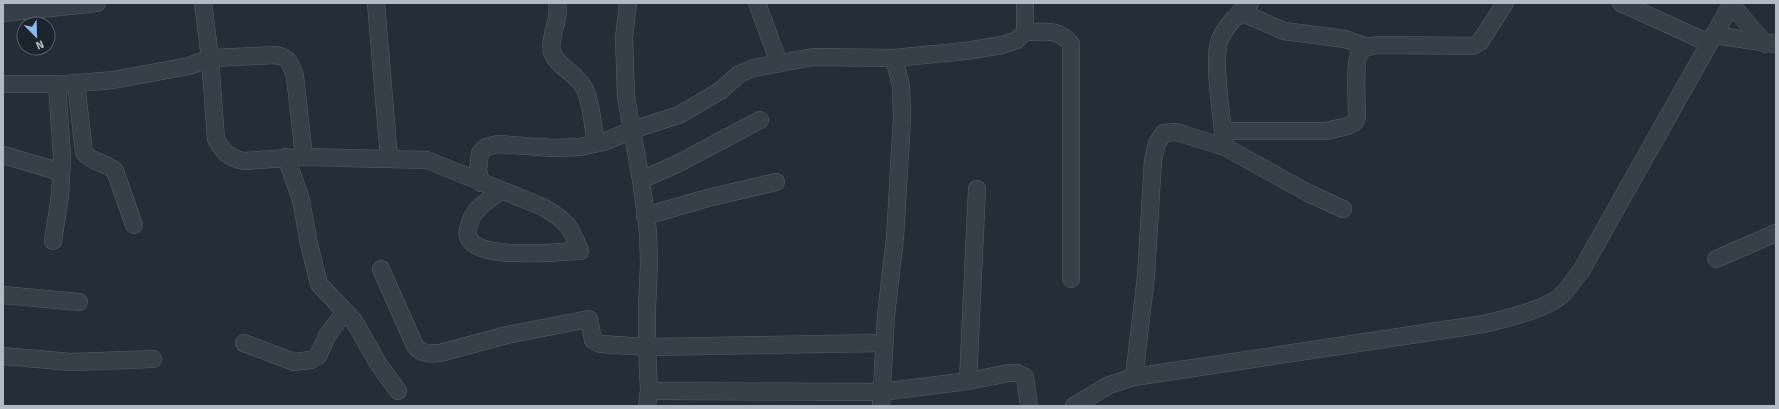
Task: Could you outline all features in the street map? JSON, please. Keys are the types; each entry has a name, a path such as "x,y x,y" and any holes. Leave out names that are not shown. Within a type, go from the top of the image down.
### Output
{"street":[{"path":"3,13 97,3"},
{"path":"203,3 210,58 216,139 222,151 234,159 244,161 304,156 427,160 543,207 560,216 571,229 580,251 496,252 475,246 469,239 467,232 470,220 477,210 501,190"},
{"path":"376,3 389,158"},
{"path":"557,3 559,11 551,49 554,56 583,86 588,101 596,143"},
{"path":"628,3 624,38 626,97 641,180 650,263 647,309 648,399 881,399 1009,373 1017,373 1025,377 1029,406"},
{"path":"757,3 779,63"},
{"path":"1025,3 1026,32"},
{"path":"1134,377 1146,276 1153,160 1157,144 1164,133 1176,132 1224,139 1326,131 1348,126 1355,122 1357,117 1358,57 1361,51 1368,47 1380,45 1473,46 1480,42 1505,3"},
{"path":"1622,3 1711,39 1770,44"},
{"path":"1074,406 1109,385 1134,377 1484,324 1517,316 1544,306 1563,294 1581,271 1731,3 1770,44"},
{"path":"1224,139 1217,59 1219,42 1226,29 1245,8 1284,31 1345,39 1368,47"},
{"path":"481,182 478,170 480,153 486,146 498,144 553,148 580,147 604,142 632,130 679,115 697,106 720,91 740,74 754,68 813,57 894,58 966,51 1002,45 1017,40 1026,32 1052,32 1065,37 1071,44 1072,279"},
{"path":"3,84 57,84 113,80 189,66 210,58 276,55 286,57 291,63 295,76 304,156"},
{"path":"881,399 884,343 895,238 902,118 901,86 894,58"},
{"path":"76,83 84,152 88,158 109,165 116,171 134,225"},
{"path":"53,241 60,196 61,172 57,84"},
{"path":"641,180 760,120"},
{"path":"1224,139 1308,193 1343,209"},
{"path":"3,155 61,172"},
{"path":"286,157 301,200 309,244 319,284 354,321 379,365 398,391"},
{"path":"645,216 708,198 776,182"},
{"path":"968,381 976,189"},
{"path":"1716,259 1776,232"},
{"path":"381,269 415,346 420,352 430,354 507,335 589,318 592,340 600,344 647,347 884,343"},
{"path":"3,296 79,302"},
{"path":"244,343 280,358 294,362 311,360 318,356 327,336 345,311"},
{"path":"3,356 71,362 153,359"}]}
